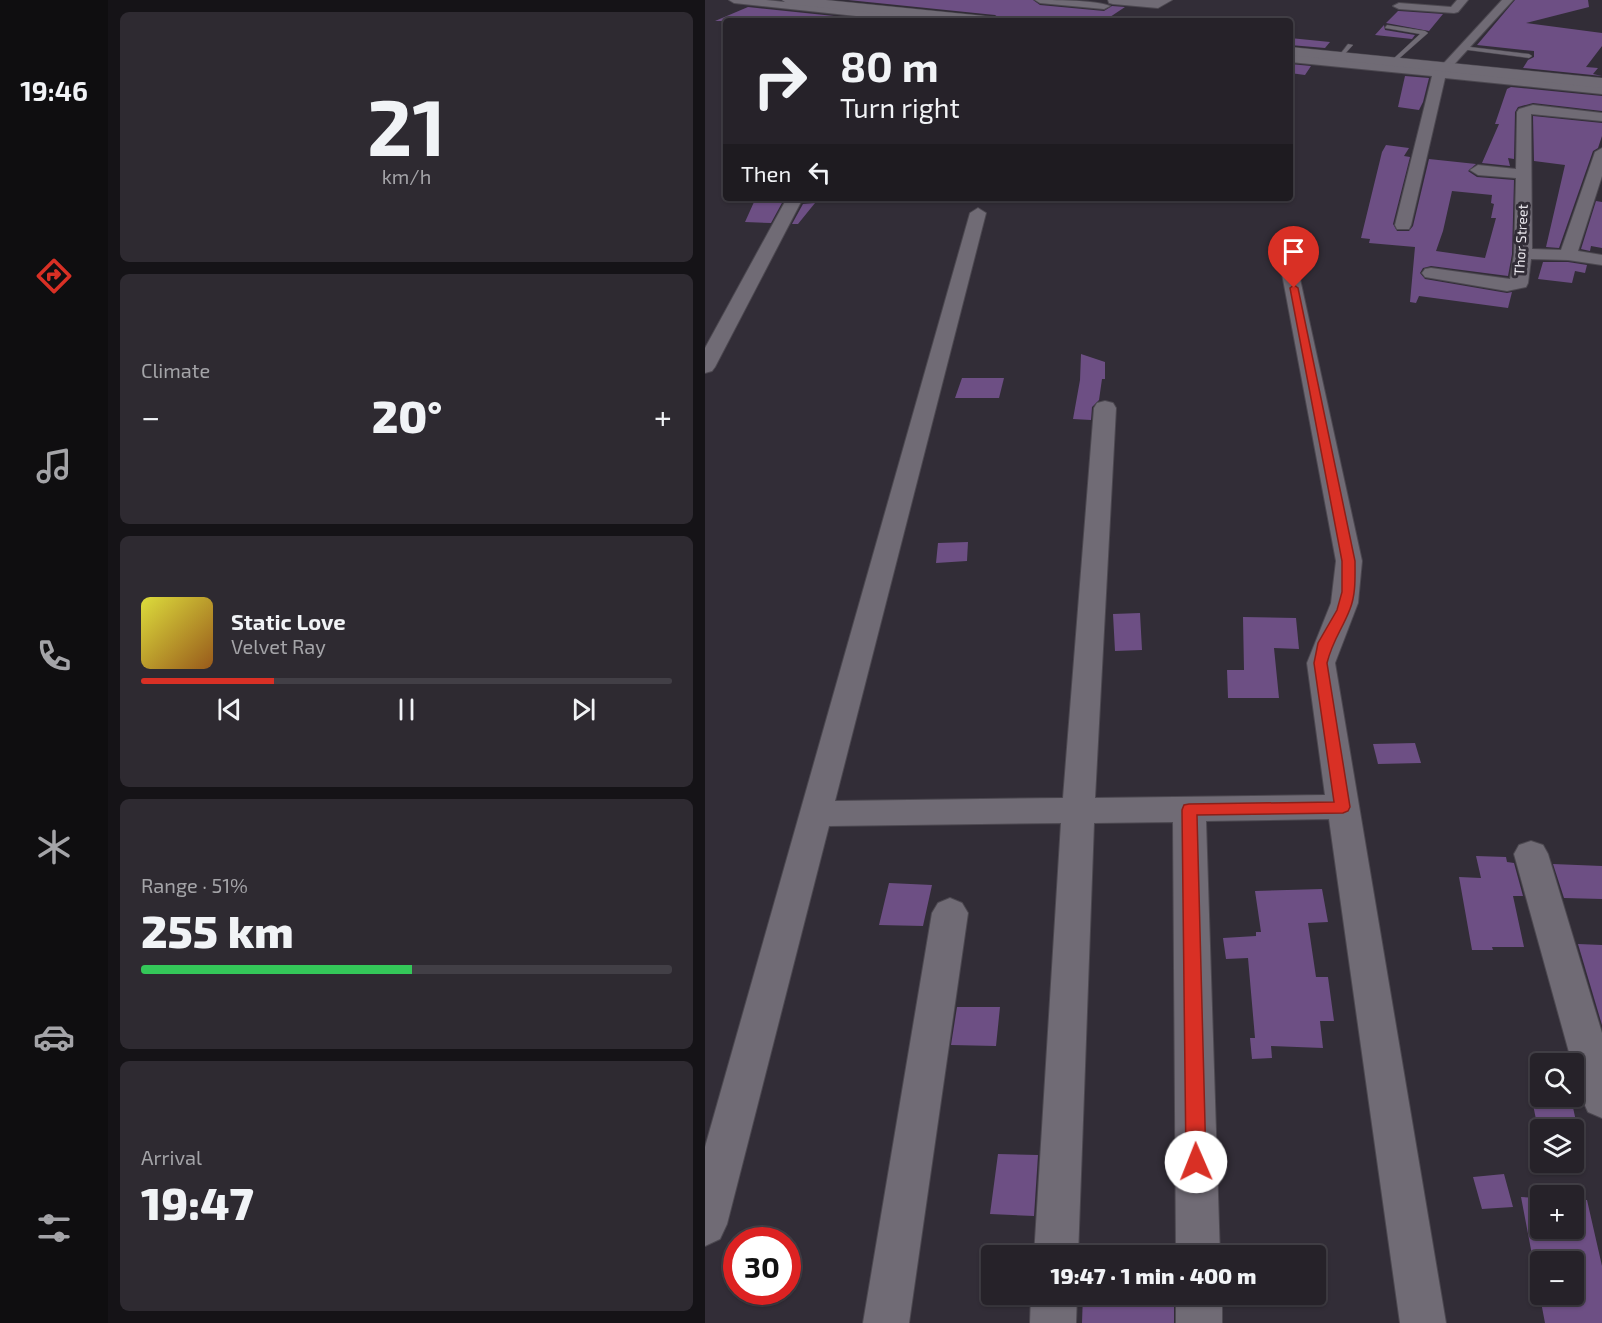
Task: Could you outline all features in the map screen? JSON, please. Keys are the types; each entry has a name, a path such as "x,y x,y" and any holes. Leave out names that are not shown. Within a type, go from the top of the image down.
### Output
{"street":[{"path":"734,0 956,18"},
{"path":"788,0 877,12 892,18"},
{"path":"1040,0 1158,5 1167,0"},
{"path":"1399,6 1454,10 1463,0"},
{"path":"1403,225 1443,70 1508,0"},
{"path":"1091,16 1108,2"},
{"path":"1293,51 1345,51 1443,70"},
{"path":"1293,58 1443,70 1575,84 1602,90"},
{"path":"1575,84 1602,83"},
{"name":"Thor Street","path":"1431,273 1515,285 1519,283 1523,254 1524,112 1527,109 1602,117"},
{"path":"1568,255 1602,152"},
{"path":"1478,170 1523,174"},
{"path":"705,367 793,201"},
{"path":"705,1224 978,213"},
{"path":"1285,243 1349,561 1348,592 1343,610 1325,643 1320,663 1423,1323"},
{"path":"1523,254 1568,255 1602,260"},
{"path":"1057,1245 1078,812 1105,408"},
{"path":"814,814 1343,807"},
{"path":"1189,810 1198,1245"},
{"path":"1531,854 1602,1099"},
{"path":"886,1323 950,913"},
{"path":"1053,1323 1054,1305"},
{"path":"1199,1305 1199,1323"}],"lane":[{"path":"1387,27 1425,33 1394,61"},
{"path":"1462,48 1529,56"}],"building":[{"path":"848,0 1033,0 1040,5 1104,11 1112,6 1125,7 1108,18 1000,18 995,15"},
{"path":"1515,0 1588,0 1589,7 1526,23 1602,33 1602,46 1586,67 1598,68 1593,74 1602,76 1523,68 1528,60 1534,57 1534,51 1477,45"},
{"path":"748,7 853,18 723,18 723,21 715,21"},
{"path":"1398,11 1443,14 1429,31 1386,23"},
{"path":"1384,25 1385,30 1415,35 1412,39 1375,35"},
{"path":"1293,38 1330,42 1325,48 1293,45"},
{"path":"1293,64 1311,66 1305,75 1293,73"},
{"path":"1405,76 1429,78 1419,110 1398,107"},
{"path":"1511,87 1602,96 1602,111 1533,103 1518,107 1515,112 1514,159 1508,158 1510,166 1482,163 1499,124 1495,124 1507,89"},
{"path":"1533,116 1602,123 1602,136 1598,148 1593,151 1559,248 1546,247 1565,165 1534,161"},
{"path":"1386,145 1409,148 1404,156 1410,157 1393,224 1397,231 1409,231 1413,226 1429,159 1476,164 1468,171 1477,177 1514,180 1512,254 1508,276 1431,266 1423,268 1420,273 1425,279 1512,292 1508,308 1419,296 1416,303 1410,302 1415,247 1369,243 1370,239 1361,238 1382,152","holes":["1452,191 1492,195 1491,203 1494,204 1491,218 1496,218 1485,258 1436,251"]},
{"path":"783,201 771,223 745,222 754,202"},
{"path":"1596,201 1602,202 1602,248 1591,246 1590,251 1581,249"},
{"path":"815,203 798,224 792,224 803,204"},
{"path":"1543,262 1587,265 1585,273 1575,271 1572,283 1538,279"},
{"path":"1081,354 1105,362 1105,379 1102,379 1099,400 1092,407 1091,420 1073,419 1080,380"},
{"path":"962,378 1004,378 999,398 955,398"},
{"path":"968,542 967,561 936,563 938,543"},
{"path":"1140,613 1142,650 1115,651 1113,614"},
{"path":"1243,617 1296,618 1299,649 1274,648 1279,698 1228,698 1227,670 1244,670"},
{"path":"1415,743 1421,763 1378,764 1373,744"},
{"path":"1476,856 1506,857 1507,862 1514,863 1523,896 1513,896 1524,947 1492,947 1493,950 1472,950 1459,877 1481,878"},
{"path":"1553,864 1602,866 1602,899 1564,898"},
{"path":"889,883 932,885 923,926 879,925"},
{"path":"1322,889 1328,922 1308,923 1316,977 1328,977 1334,1021 1320,1021 1323,1048 1271,1046 1272,1058 1252,1059 1250,1038 1255,1038 1248,958 1226,959 1223,938 1256,936 1256,932 1261,932 1255,891"},
{"path":"1578,944 1602,945 1602,1025"},
{"path":"957,1007 1000,1007 996,1046 951,1045"},
{"path":"1533,1107 1573,1107 1576,1119 1536,1119"},
{"path":"998,1154 1038,1155 1034,1216 990,1214"},
{"path":"1504,1174 1513,1207 1482,1209 1473,1177"},
{"path":"1521,1197 1530,1197 1530,1239 1584,1239 1584,1200 1587,1200 1602,1266 1602,1323 1545,1323 1542,1305 1584,1305 1584,1251 1531,1251"},
{"path":"1083,1305 1174,1305 1174,1323 1082,1323"}],"route":[{"path":"1196,1162 1189,810 1343,807 1320,663 1325,643 1343,610 1348,592 1349,561 1294,288"}]}
